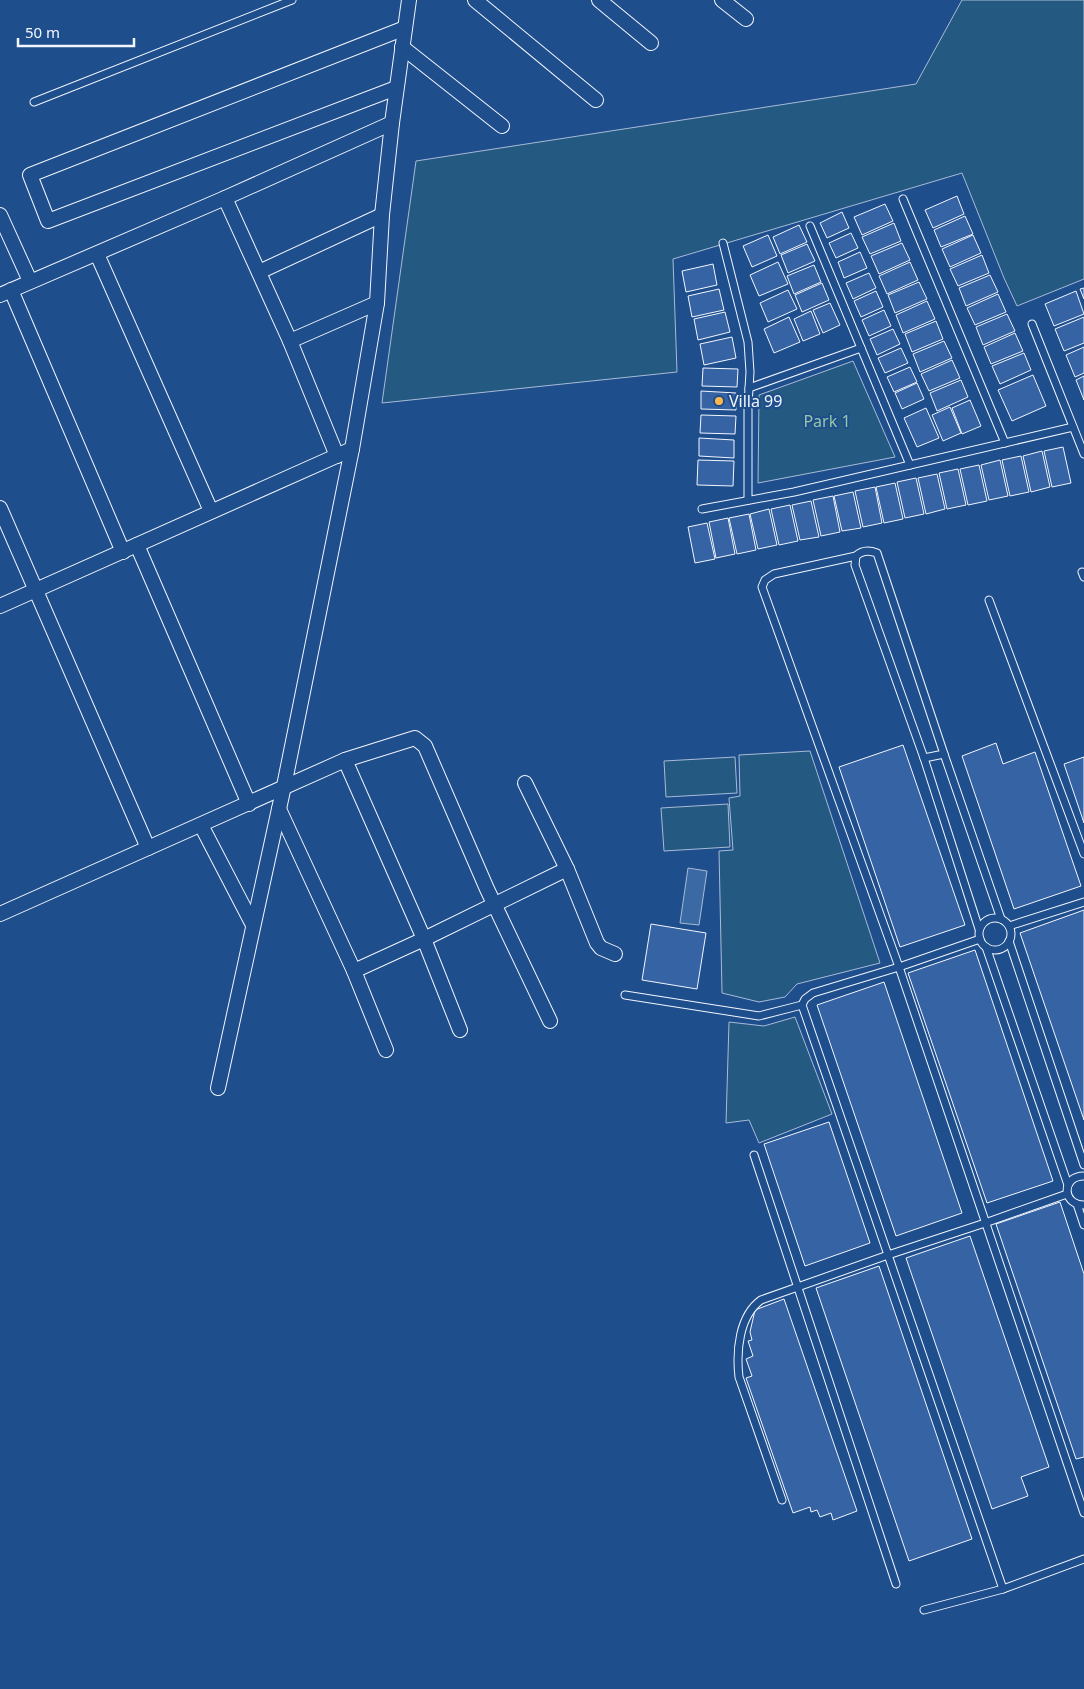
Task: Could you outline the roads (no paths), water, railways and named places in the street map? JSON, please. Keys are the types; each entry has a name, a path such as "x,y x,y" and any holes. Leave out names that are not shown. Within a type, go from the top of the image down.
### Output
{"street":[{"path":"218,1088 284,786 352,449 377,303 382,215 408,0"},
{"path":"475,0 596,100"},
{"path":"598,0 651,43"},
{"path":"722,0 746,19"},
{"path":"396,88 48,221 30,175 405,28"},
{"path":"402,47 502,126"},
{"path":"123,552 6,293 392,123"},
{"path":"225,198 290,341 337,456"},
{"path":"0,215 30,281"},
{"path":"259,272 382,215"},
{"path":"97,254 211,511"},
{"path":"290,341 377,303"},
{"path":"0,606 352,449"},
{"path":"0,508 148,848"},
{"path":"137,545 249,804"},
{"path":"0,914 344,760 414,738 425,746 494,904 550,1021"},
{"path":"344,760 424,939 460,1030"},
{"path":"525,784 566,869 597,943 601,948 615,954"},
{"path":"279,809 354,971 386,1050"},
{"path":"201,825 253,926"},
{"path":"354,971 424,939 566,869"}],"lane":[{"path":"34,102 292,0"},
{"path":"902,199 1005,443"},
{"path":"810,226 910,465"},
{"path":"723,243 745,329 750,372 748,500"},
{"path":"1032,324 1084,454"},
{"path":"749,388 861,348"},
{"path":"702,509 794,492 1073,427"},
{"path":"986,947 996,950 1001,949 1009,942 1011,936 1009,926 1001,919 877,552 871,550 860,552 856,556 774,574 765,580 762,587 899,967 1084,1514"},
{"path":"856,556 855,565 924,758 979,929 980,939 986,947 1068,1185 1067,1194 1069,1198 1080,1204 1084,1225"},
{"path":"989,600 1084,854"},
{"path":"924,758 944,754"},
{"path":"1009,926 1084,902"},
{"path":"979,929 982,924 991,918 1001,919"},
{"path":"980,939 899,967 813,993 805,999 802,1005 1003,1589"},
{"path":"1009,942 1084,1165"},
{"path":"625,995 759,1016 802,1005"},
{"path":"754,1155 896,1584"},
{"path":"1068,1185 1074,1178 1084,1176"},
{"path":"782,1500 739,1377 738,1358 744,1320 749,1311 761,1300 888,1254 1067,1194"},
{"path":"924,1610 1003,1589 1084,1559"}],"place":[{"name":"Villa 99","path":"719,401"}],"park label":[{"name":"Park 1","path":"827,421"}]}
